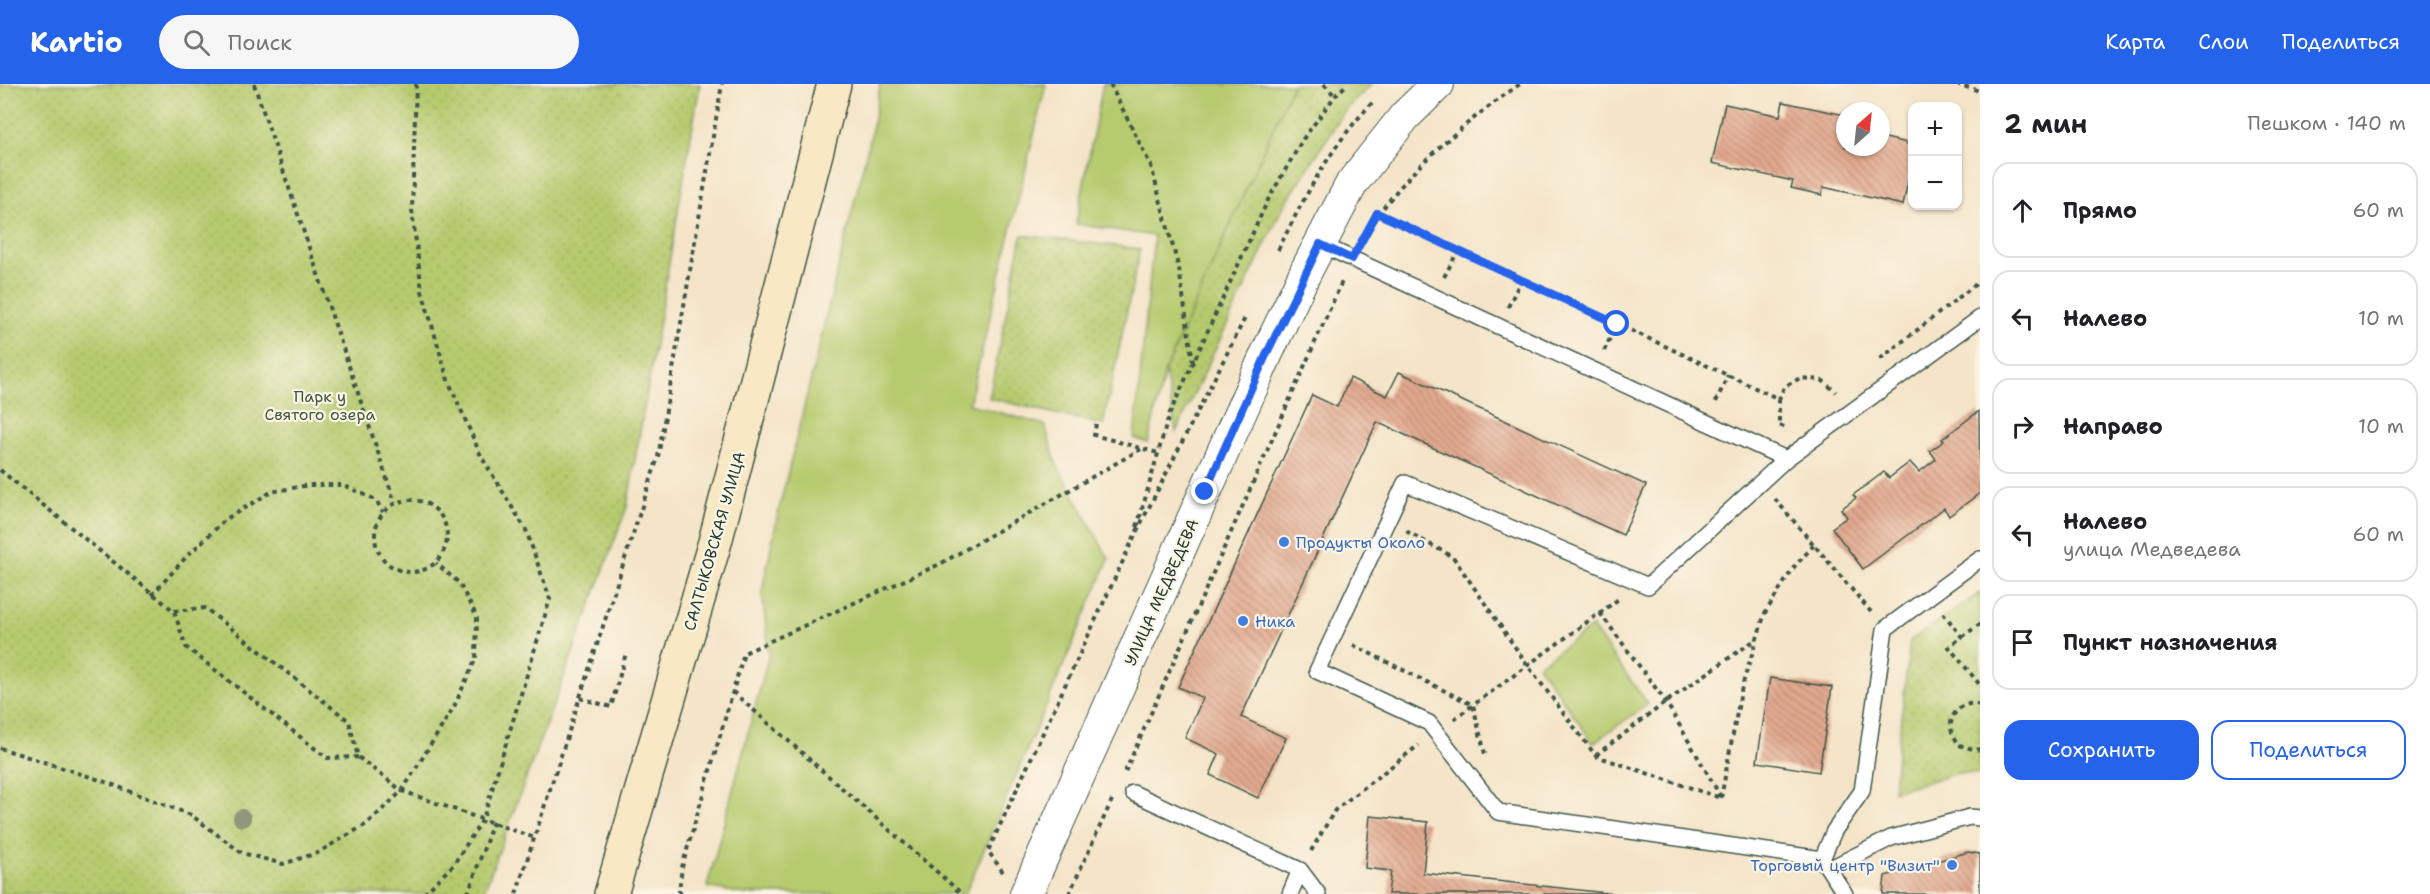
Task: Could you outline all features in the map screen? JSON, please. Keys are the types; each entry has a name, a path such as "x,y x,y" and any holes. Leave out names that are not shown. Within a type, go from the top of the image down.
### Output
{"main road":[{"name":"САЛТЫКОВСКАЯ УЛИЦА","path":"809,185 818,84"},
{"name":"САЛТЫКОВСКАЯ УЛИЦА","path":"610,894 715,542 834,84"}],"street":[{"name":"УЛИЦА МЕДВЕДЕВА","path":"1026,894 1267,353 1320,244 1352,183 1406,116 1438,84"}],"lane":[{"path":"1320,244 1786,459"},
{"path":"1980,318 1786,459 1648,586 1405,483 1317,671 1429,723 1498,812 1825,864 1891,838 1970,817 1980,818"},
{"path":"1845,894 1825,864 1834,831 1862,791 1885,629 1980,559"},
{"path":"1133,793 1299,870 1318,894"},
{"path":"1290,894 1299,870"}],"path":[{"path":"254,84 395,503"},
{"path":"416,84 412,210 422,291 448,380 481,456 526,530 550,599 483,819 453,865 424,894"},
{"path":"516,894 658,457 722,84"},
{"path":"1110,84 1151,166 1179,269 1193,362"},
{"path":"1324,84 1335,96"},
{"path":"1135,536 1169,415 1268,200 1304,140 1335,96 1347,84"},
{"path":"1122,777 1352,259 1377,213 1402,185 1455,134 1520,84"},
{"path":"1956,84 1980,91"},
{"path":"1277,252 1307,191 1332,152 1354,121 1376,99"},
{"path":"1377,213 1779,399"},
{"path":"1874,363 1980,281"},
{"path":"1003,873 988,851 1135,536 1247,314"},
{"path":"1813,440 1779,425 1779,399 1784,387 1800,378 1822,380 1835,393 1843,387"},
{"path":"1096,424 1094,435 1158,453"},
{"path":"681,894 679,891 682,867 744,653 940,564 1141,449"},
{"path":"0,470 174,611 186,647 327,758 358,758 402,791 535,838"},
{"path":"1761,482 1885,629"},
{"path":"152,595 187,556 226,519 271,492 309,485 343,485 376,500 383,512"},
{"path":"409,499 424,502 436,509 445,522 448,536 445,551 436,563 424,570 410,573 397,570 385,562 377,551 374,537 376,524 383,512 395,503 409,499"},
{"path":"1387,520 1453,557 1528,666 1596,756 1721,798"},
{"path":"1721,798 1742,686 1765,613 1794,567 1814,545"},
{"path":"0,748 103,781 191,814 242,853 283,864 317,853 367,824 402,791 454,707 476,658 477,617 459,583 436,563"},
{"path":"1299,870 1335,810 1436,732 1640,583"},
{"path":"1929,596 1962,637"},
{"path":"174,611 205,608 349,721 358,758"},
{"path":"1600,613 1666,702 1721,798"},
{"path":"1980,624 1949,647 1980,685"},
{"path":"1596,756 1666,702 1757,639"},
{"path":"580,698 611,707 626,653"},
{"path":"733,692 962,894"},
{"path":"1980,705 1973,702 1961,706 1951,719 1951,730 1959,745 1980,749"},
{"path":"1069,894 1113,798"},
{"path":"468,894 493,822"}],"green space":[{"name":"Парк у Святого озера","path":"0,84 700,84 627,507 483,894 0,894"},
{"path":"880,84 1046,84 969,404 1045,425 1056,463 1109,559 965,894 744,894 707,887 769,654 762,591 779,509 872,130"},
{"path":"1103,84 1293,84 1165,371 1148,443 1134,438 1154,236 1076,224"},
{"path":"1293,84 1372,84 1346,109 1282,209 1176,432 1165,371"},
{"path":"1022,235 1140,249 1103,425 989,398"},
{"path":"1980,593 1980,774 1959,773 1893,791 1910,641"},
{"path":"1592,627 1648,704 1593,743 1538,665"}],"building":[{"path":"1783,102 1836,113 1836,156 1890,156 1890,139 1908,143 1908,181 1903,205 1823,187 1822,195 1791,188 1793,181 1712,163 1725,104 1780,116"},
{"path":"1399,372 1646,485 1623,535 1377,422 1241,717 1286,738 1258,798 1210,775 1219,754 1185,738 1203,698 1178,687 1312,395 1337,407 1350,378 1387,396"},
{"path":"1979,411 1980,493 1949,516 1944,508 1863,569 1832,528 1847,517 1841,509 1856,498 1853,495 1884,472 1889,478 1910,462 1919,472 1936,459 1930,451"},
{"path":"1770,678 1832,687 1819,772 1757,762"},
{"path":"1370,816 1428,822 1423,873 1616,894 1388,894 1391,871 1365,868"},
{"name":"Торговый центр \"Визит\"","path":"1968,852 1980,854 1980,894 1883,894 1885,876"}],"place":[{"name":"Продукты Около","path":"1284,542"},
{"name":"Ника","path":"1243,621"},
{"name":"Торговый центр \"Визит\"","path":"1952,865"}],"route":[{"path":"1205,492 1267,353 1320,244 1352,259 1377,213 1617,324"}]}
